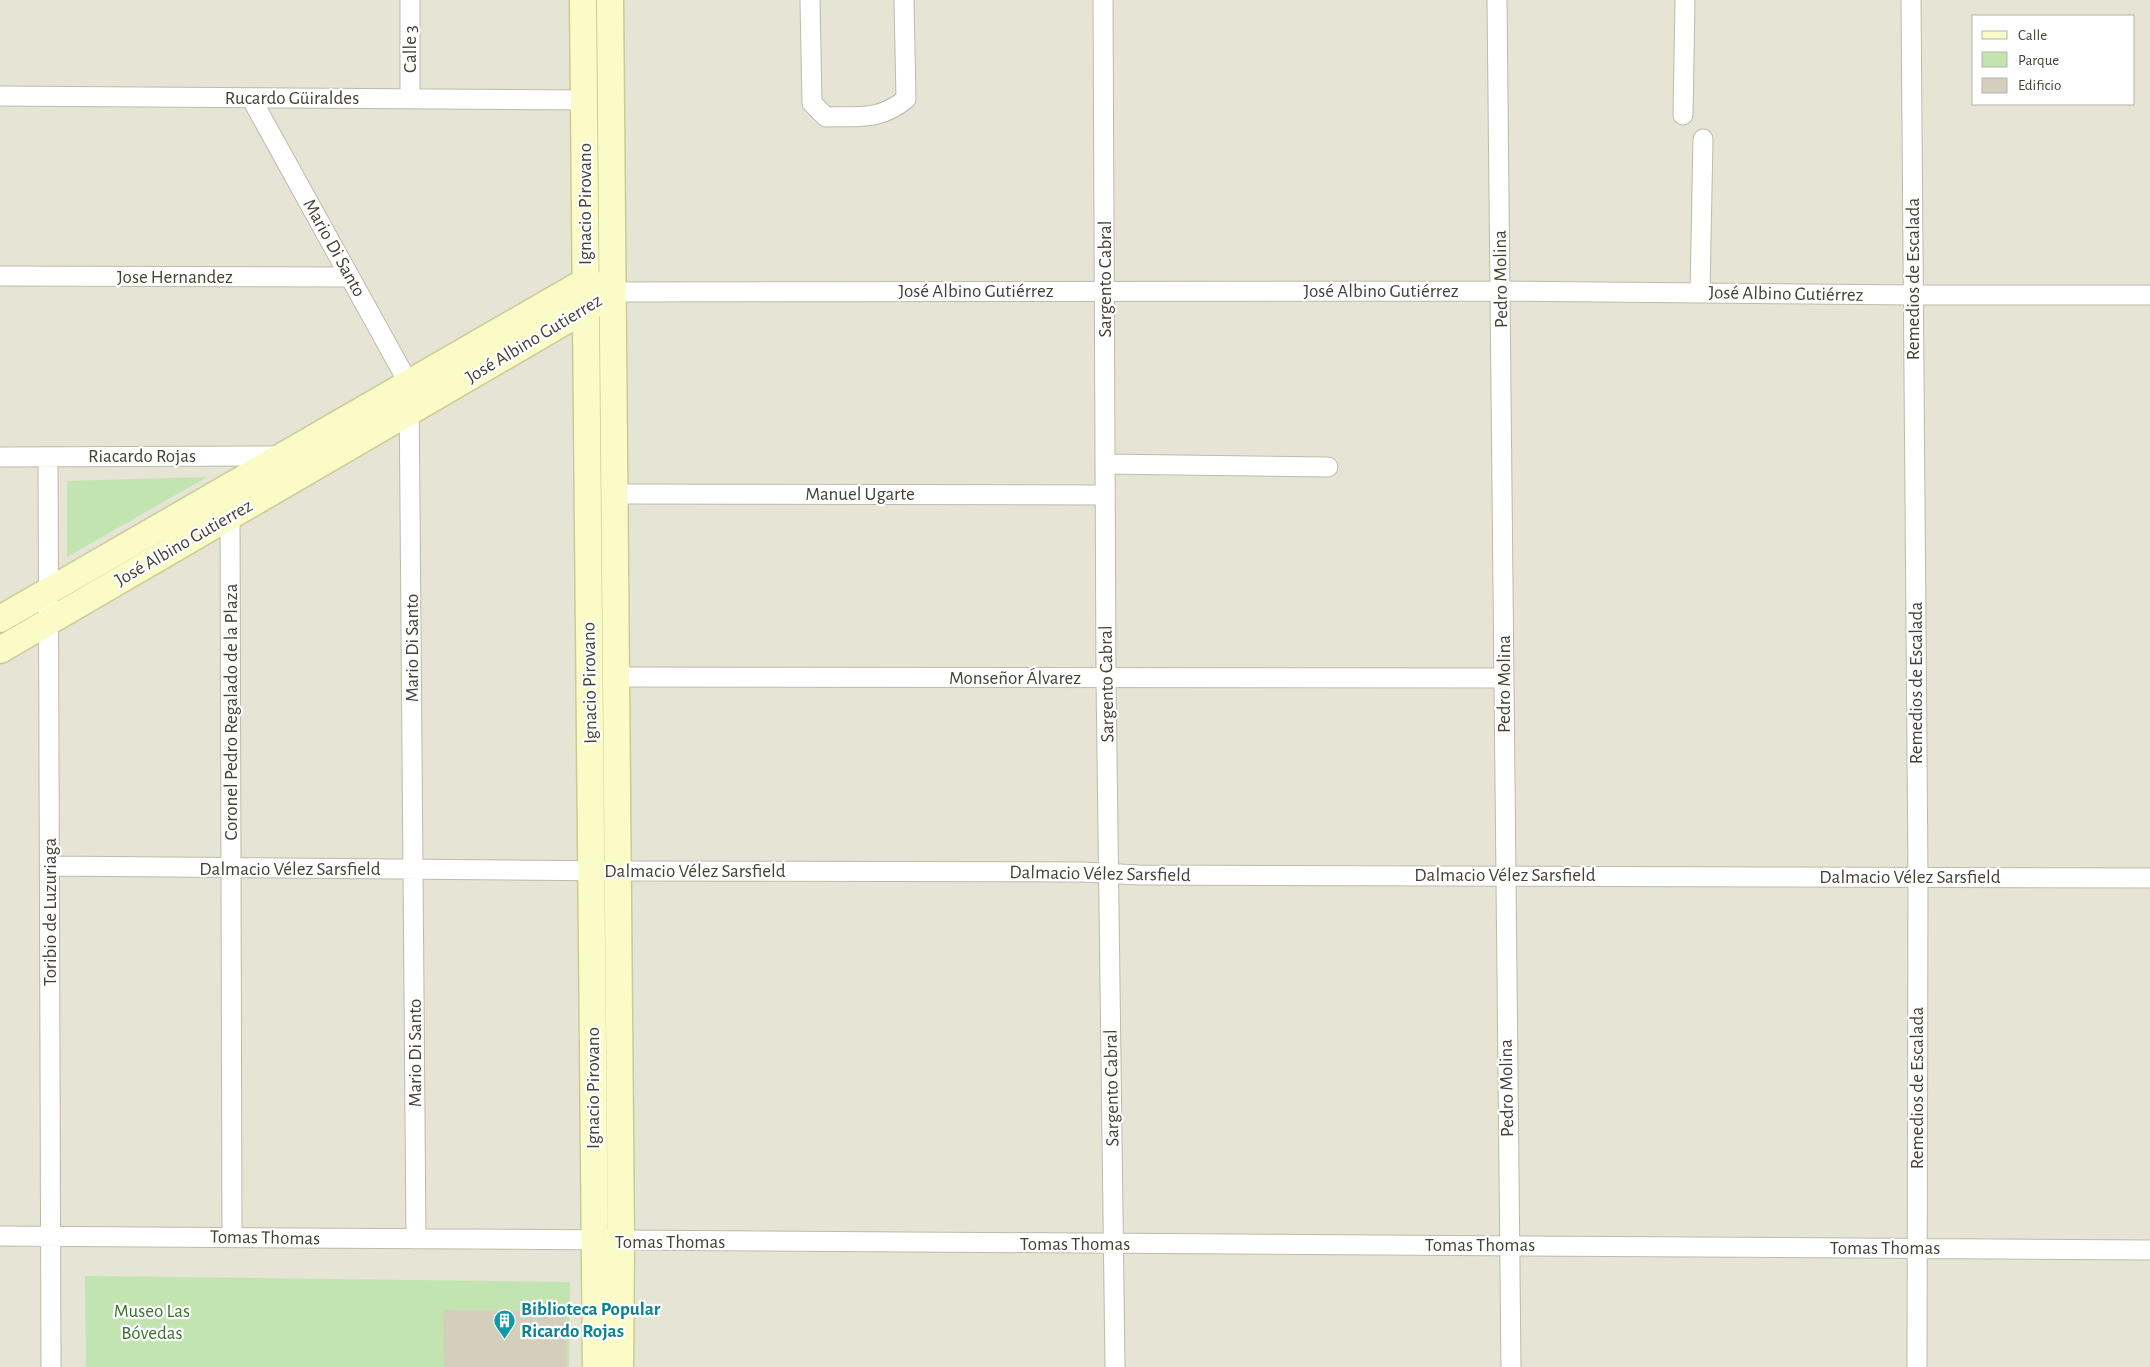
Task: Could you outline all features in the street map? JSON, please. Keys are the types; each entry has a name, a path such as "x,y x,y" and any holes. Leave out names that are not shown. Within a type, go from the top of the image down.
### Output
{"street":[{"name":"Calle 3","path":"410,0 410,99"},
{"name":"Ignacio Pirovano","path":"584,0 596,1367"},
{"name":"Ignacio Pirovano","path":"610,0 621,1242 620,1367"},
{"path":"810,0 812,103 826,117 877,116 894,108 906,98 904,0"},
{"name":"Sargento Cabral","path":"1103,0 1104,464 1115,1367"},
{"name":"Pedro Molina","path":"1497,0 1502,291 1505,875 1511,1367"},
{"path":"1683,115 1685,0"},
{"name":"Remedios de Escalada","path":"1911,0 1918,878 1917,1367"},
{"path":"584,74 611,72"},
{"name":"Rucardo Güiraldes","path":"0,96 584,100"},
{"name":"Mario Di Santo","path":"251,98 409,384 416,1240"},
{"path":"585,126 611,126"},
{"path":"1700,293 1703,139"},
{"name":"Jose Hernandez","path":"0,276 350,277"},
{"name":"José Albino Gutierrez","path":"0,619 586,281 613,292"},
{"name":"José Albino Gutiérrez","path":"613,292 1502,291 2150,295"},
{"name":"José Albino Gutierrez","path":"0,650 586,310 613,292"},
{"name":"Riacardo Rojas","path":"0,457 283,456"},
{"name":"Toribio de Luzuriaga","path":"48,457 51,1367"},
{"path":"1104,464 1328,466"},
{"name":"Coronel Pedro Regalado de la Plaza","path":"228,487 230,517 232,1237"},
{"name":"Manuel Ugarte","path":"614,494 1105,495"},
{"name":"Monseñor Álvarez","path":"616,677 1504,678"},
{"name":"Dalmacio Vélez Sarsfield","path":"50,866 618,872 2150,878"},
{"name":"Tomas Thomas","path":"0,1236 621,1242 1509,1244 2150,1250"}],"shaded area":[{"path":"0,0 2150,0 2150,1367 0,1367"}],"green space":[{"path":"207,477 67,557 67,481"},
{"name":"Museo Las Bóvedas","path":"85,1276 570,1282 569,1367 86,1367"}],"building":[{"name":"Biblioteca Popular Ricardo Rojas","path":"443,1310 565,1311 567,1367 444,1367"}],"place":[{"name":"Biblioteca Popular Ricardo Rojas","path":"505,1339"}]}
